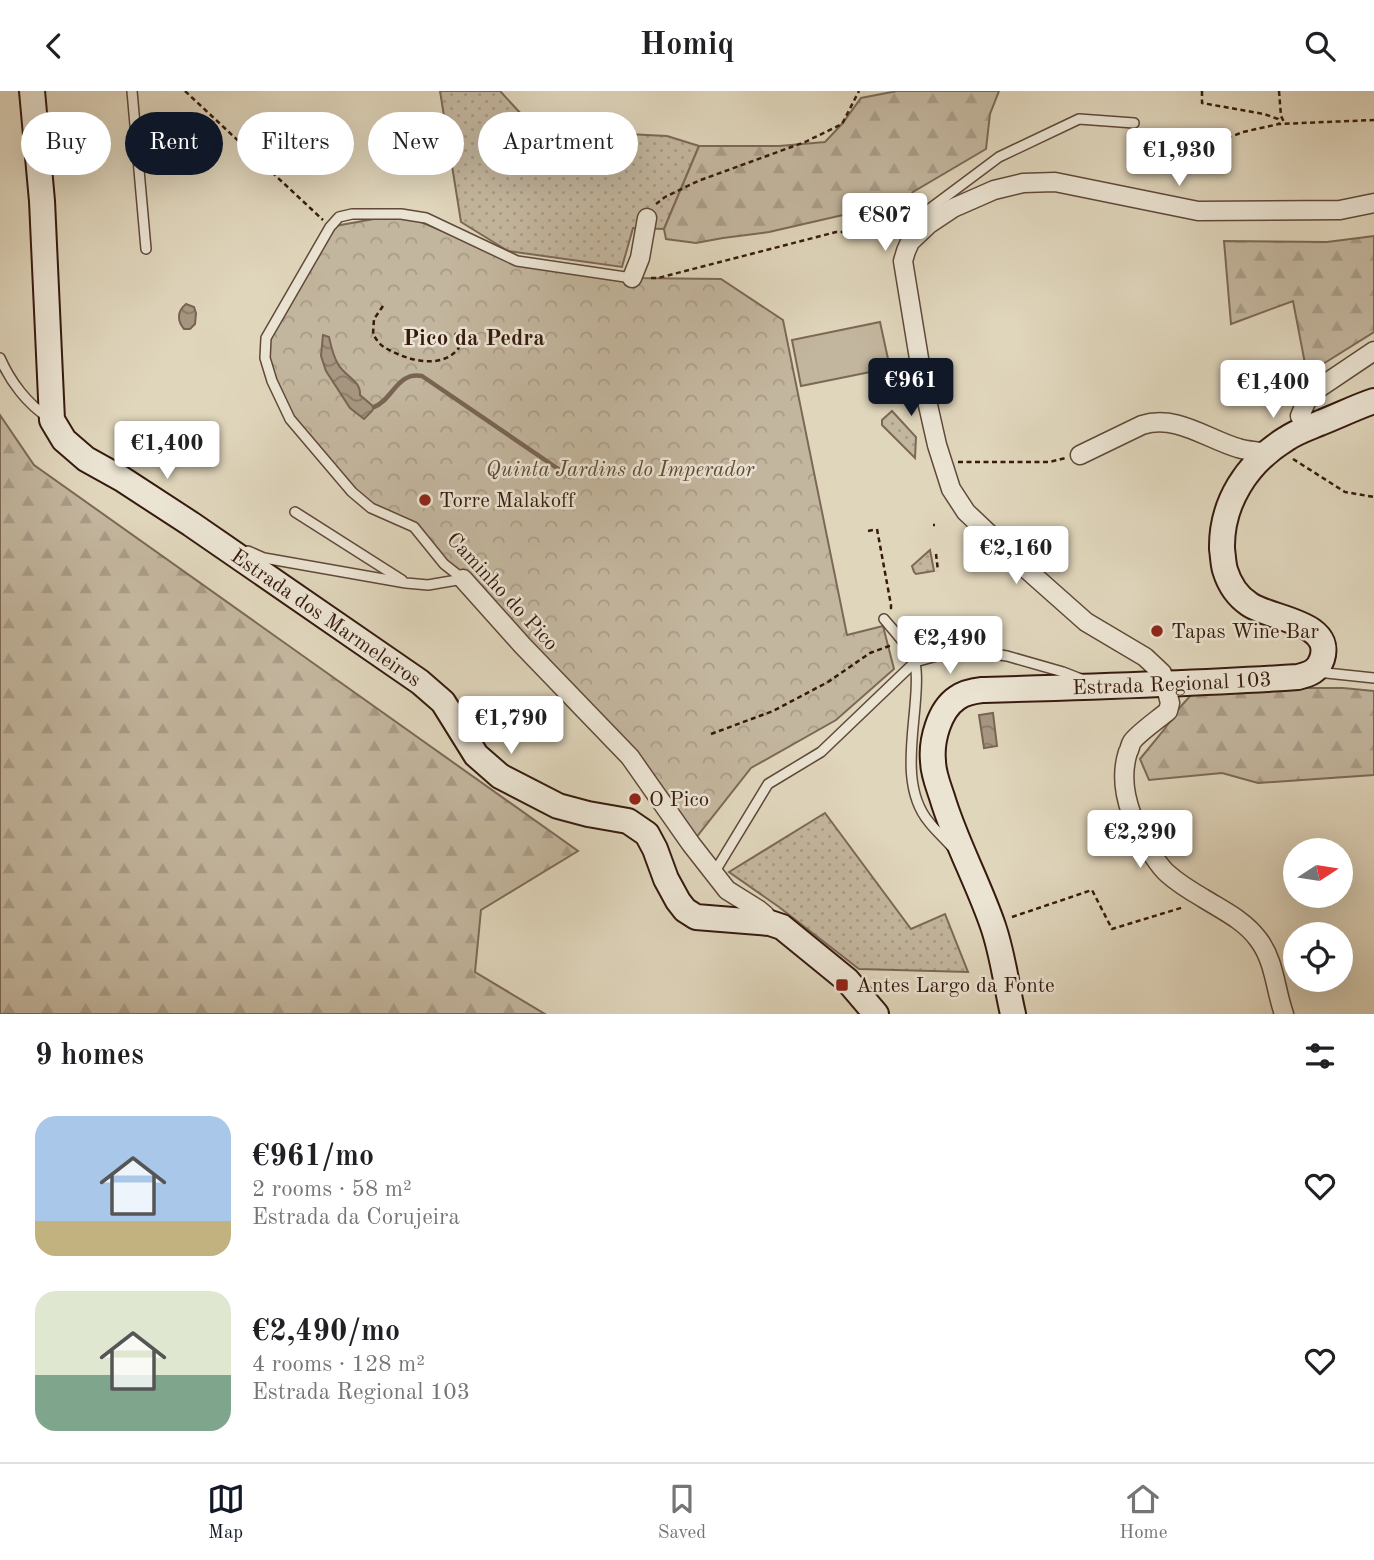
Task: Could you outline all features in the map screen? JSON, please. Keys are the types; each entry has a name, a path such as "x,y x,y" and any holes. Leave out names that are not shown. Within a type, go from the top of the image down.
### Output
{"main road":[{"path":"32,91 42,201 52,420"},
{"path":"1314,671 1323,653 1320,638 1314,631 1255,608 1233,589 1225,570 1222,534 1224,518 1243,479 1266,453 1287,437 1374,401"},
{"name":"Estrada dos Marmeleiros","path":"52,420 64,440 86,459 208,535 420,682 443,702 477,755 500,776 558,806 628,821 638,826 647,834 666,879 685,910 696,917 770,923 782,927 855,988 876,1014"},
{"name":"Estrada Regional 103","path":"1013,1014 1001,952 946,812 933,763 934,740 942,716 949,705 970,692 982,689 1094,687 1298,677 1314,671"}],"street":[{"path":"1284,1014 1273,968 1258,937 1241,922 1165,872 1132,817 1126,795 1126,758 1132,742 1168,711 1170,703 1162,673 1145,657 1086,622 966,512 951,489 937,445 923,383 904,261 910,242 929,224 953,208 994,190 1039,181 1198,211 1340,210 1374,203"},
{"path":"632,278 640,258 647,218"},
{"path":"1306,429 1300,416 1306,402 1316,390 1374,351"},
{"path":"1080,454 1153,421 1203,433 1238,448 1266,453"},
{"name":"Caminho do Pico","path":"464,579 523,646 630,757 727,890 759,910 770,923"}],"lane":[{"path":"132,91 146,249"},
{"path":"910,242 920,216 999,157 1079,119 1133,123"},
{"path":"330,227 339,217 352,214 401,214 426,218 517,261 632,278"},
{"name":"Caminho do Pico","path":"330,227 266,338 265,358 272,381 290,419 352,492 370,508 414,527 444,564 464,579"},
{"path":"0,358 9,378 41,413 52,420"},
{"path":"295,512 406,583"},
{"path":"208,535 214,535 264,558 406,583 428,585 464,579"},
{"path":"884,619 915,661 917,681 913,788 928,821 968,863"},
{"path":"714,873 768,784 821,752 915,661 951,652 1007,656 1079,677 1094,687"},
{"path":"1314,671 1374,678"},
{"path":"855,988 859,1014"}],"path":[{"path":"185,91 330,227"},
{"path":"647,218 652,207 665,197 698,181 805,142 842,124 859,91"},
{"path":"1202,91 1202,103 1264,114 1278,120 1279,124"},
{"path":"1279,91 1281,116 1284,122 1290,123"},
{"path":"1133,123 1161,146 1205,147 1243,132 1279,124 1374,120"},
{"path":"632,278 658,278 836,232 861,232 883,222 899,225 910,242"},
{"path":"383,306 374,319 373,334 381,345 395,352 420,361 440,360 457,351 463,339 454,333"},
{"path":"1266,453 1293,459 1345,492 1374,497"},
{"path":"943,463 1049,462 1080,454"},
{"path":"868,531 875,530 891,605 891,608 886,608"},
{"path":"936,554 938,571"},
{"path":"711,734 773,711 828,682 870,653 902,642"},
{"path":"992,924 1092,890 1112,929 1195,903 1197,895"}],"green space":[{"path":"440,91 500,91 519,112 478,112 478,175 638,175 638,135 667,136 699,146 664,229 633,228 622,267 508,251 461,222 453,175 464,175 464,112 443,112"},
{"path":"897,91 999,91 990,114 986,149 913,192 902,206 856,212 769,232 696,243 666,239 664,229 699,146 779,146 825,142 861,98"},
{"name":"Quinta Jardins do Imperador","path":"401,214 517,261 632,278 721,279 783,320 847,635 883,626 894,669 836,720 751,768 691,844 666,810 414,527 371,508 290,419 272,381 266,338 330,227"},
{"path":"1374,236 1374,332 1307,374 1293,301 1231,324 1224,241 1327,242"},
{"path":"880,322 890,368 801,386 792,340"},
{"path":"892,411 916,437 915,458 882,425 882,420"},
{"path":"0,415 34,465 578,851 481,910 475,972 545,1014 0,1014"},
{"path":"930,550 934,571 916,574 912,566"},
{"path":"1237,688 1343,688 1374,691 1374,775 1258,783 1222,773 1149,780 1140,759 1193,693"},
{"path":"825,813 911,929 945,914 968,972 859,969 729,872"}],"water":[{"path":"186,304 194,307 196,313 195,324 190,329 184,329 179,319"},
{"path":"323,335 329,337 336,361 358,386 360,395 374,407 364,419 350,408 326,371 321,356"},
{"path":"993,713 997,746 984,748 979,715"}],"waterway":[{"path":"374,407 386,399 406,378 422,376 570,477"}],"place":[{"name":"Torre Malakoff","path":"425,500"},
{"name":"Tapas Wine Bar","path":"1157,631"},
{"name":"O Pico","path":"635,799"},
{"name":"Antes Largo da Fonte","path":"842,985"}],"district":[{"name":"Pico da Pedra","path":"474,337"}]}
